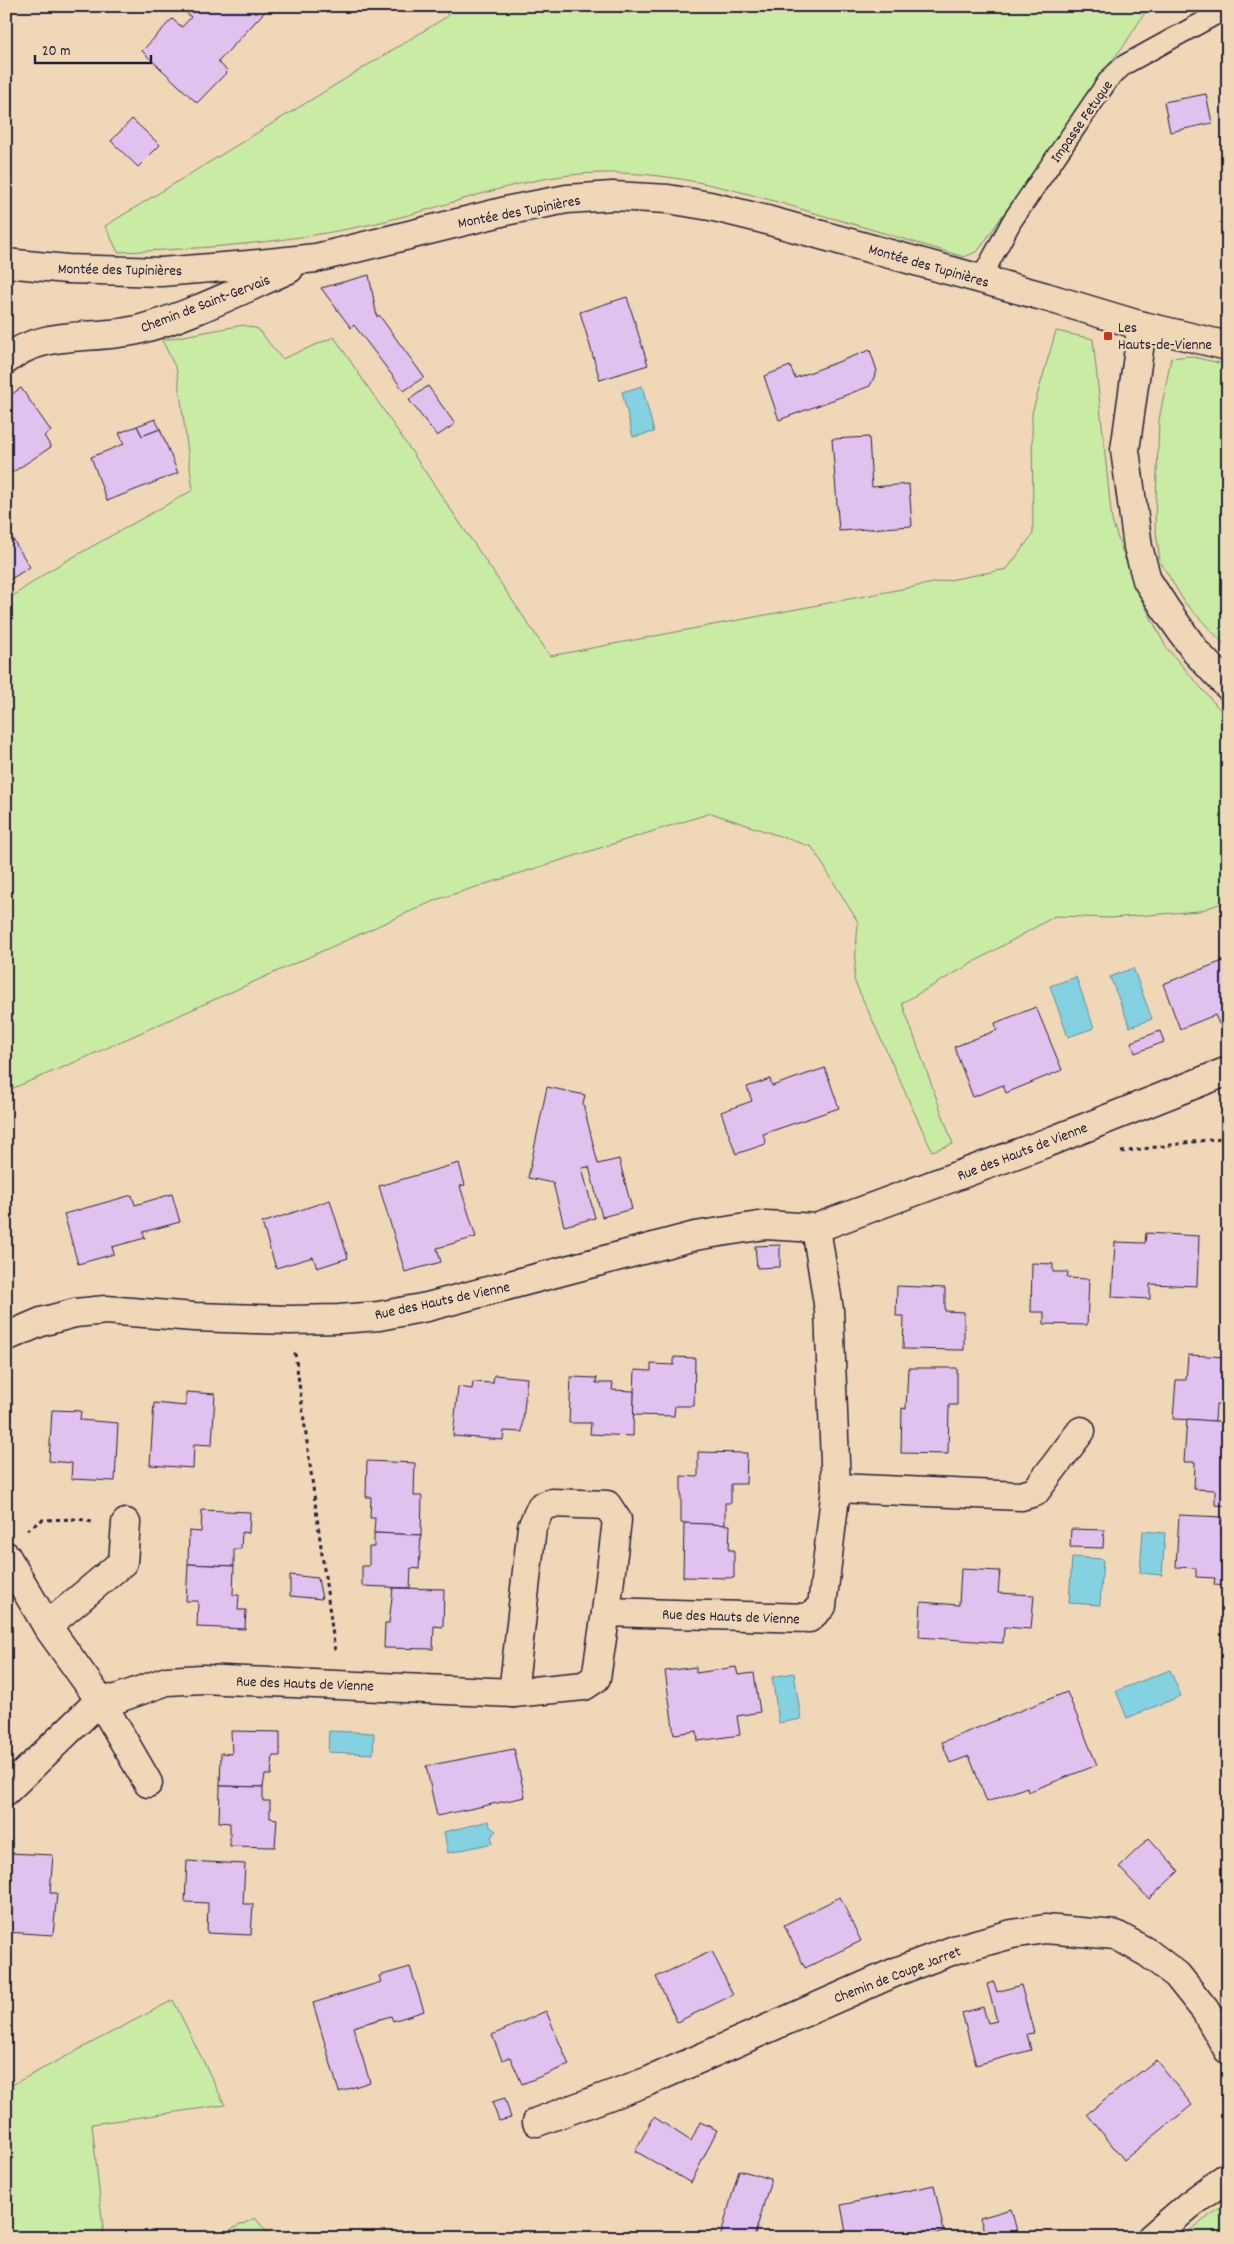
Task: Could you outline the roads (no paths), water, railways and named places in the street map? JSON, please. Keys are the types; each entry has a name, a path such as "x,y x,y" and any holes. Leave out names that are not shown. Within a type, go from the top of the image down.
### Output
{"street":[{"name":"Montée des Tupinières","path":"6,262 67,269 161,272 316,258 510,210 567,199 613,196 668,199 710,206 1046,297 1139,325 1228,346"},
{"name":"Chemin de Saint-Gervais","path":"6,360 40,342 140,330 171,319 316,258"},
{"path":"1139,325 1140,342 1125,450 1138,547 1147,580 1165,608 1196,652 1228,686"},
{"name":"Rue des Hauts de Vienne","path":"6,1336 41,1322 75,1313 106,1310 194,1317 290,1320 379,1316 427,1307 695,1236 765,1225 816,1228 1054,1140 1228,1071"},
{"name":"Rue des Hauts de Vienne","path":"606,1612 809,1618 822,1606 836,1488 829,1310 816,1228"},
{"path":"836,1488 1021,1496 1035,1492 1081,1431"},
{"name":"Rue des Hauts de Vienne","path":"100,1700 116,1700 167,1680 202,1679 336,1684 513,1693 584,1686 596,1678 606,1612 617,1520 607,1505 552,1503 541,1507 532,1527 513,1693"},
{"path":"47,1626 123,1562 125,1527"},
{"path":"13,1546 47,1626 100,1700 148,1783"},
{"path":"6,1791 100,1700"},
{"name":"Chemin de Coupe Jarret","path":"537,2122 649,2081 898,1971 954,1950 1012,1934 1045,1929 1116,1936 1148,1953 1177,1975 1205,2010 1228,2050"},
{"path":"1151,2238 1188,2206 1228,2176"}],"lane":[{"name":"Impasse Fetuque","path":"980,280 1012,221 1109,78 1124,65 1228,8"}],"water":[{"path":"642,386 654,432 633,437 622,392"},
{"path":"1133,968 1152,1019 1130,1027 1110,977"},
{"path":"1076,977 1094,1028 1068,1037 1050,986"},
{"path":"1143,1531 1165,1533 1162,1575 1140,1573"},
{"path":"1072,1557 1103,1559 1100,1605 1069,1603"},
{"path":"1170,1670 1181,1696 1127,1718 1116,1691"},
{"path":"794,1673 801,1719 779,1723 772,1677"},
{"path":"329,1731 374,1733 373,1754 328,1752"},
{"path":"489,1821 490,1827 496,1831 491,1837 493,1843 448,1853 444,1832"}],"place":[{"name":"Les Hauts-de-Vienne","path":"1108,336"}]}
